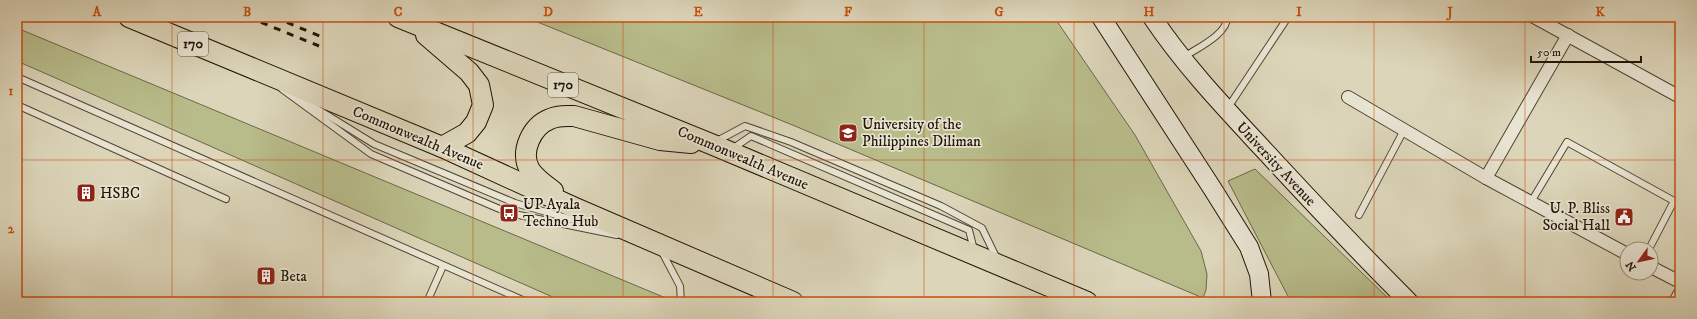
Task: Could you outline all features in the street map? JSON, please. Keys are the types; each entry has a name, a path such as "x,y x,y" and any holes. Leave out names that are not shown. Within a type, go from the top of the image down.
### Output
{"main road":[{"name":"Commonwealth Avenue","path":"129,17 442,147 573,208 793,302"},
{"path":"1101,17 1212,188 1248,247 1259,274 1262,302"},
{"name":"University Avenue","path":"1152,17 1183,58 1226,110 1331,224 1409,302"},
{"name":"Commonwealth Avenue","path":"406,21 720,148 1087,302"},
{"path":"406,21 469,72 479,85 483,105 476,122 467,133 442,147"},
{"path":"573,208 537,178 530,170 526,160 527,145 534,132 542,123 550,118 574,116 660,140 720,148"}],"street":[{"path":"1534,17 1680,97"},
{"path":"1486,178 1568,36"},
{"path":"1348,97 1486,178 1619,250"},
{"path":"1659,271 1680,282"},
{"path":"1675,302 1680,292"}],"lane":[{"path":"1183,58 1221,32 1227,23 1227,17"},
{"path":"1226,110 1288,17"},
{"path":"257,71 371,154 509,213 658,244"},
{"path":"257,71 374,144 515,203 658,244 680,286 681,302"},
{"path":"17,77 527,302"},
{"path":"17,105 226,199"},
{"path":"720,148 745,126 791,142 941,206 982,228 1000,266"},
{"path":"1359,215 1404,130"},
{"path":"1531,202 1567,142 1674,201 1653,241"},
{"path":"427,302 443,266"}],"green space":[{"path":"525,17 1054,17 1135,135 1201,251 1207,274 1206,290 1203,298 795,126"},
{"path":"17,28 673,301 564,302 17,61"},
{"path":"1255,169 1392,302 1291,302 1228,181"}],"railway":[{"path":"248,17 319,46"},
{"path":"274,17 322,37"}],"place":[{"name":"University of the Philippines Diliman","path":"848,133"},
{"name":"HSBC","path":"86,193"},
{"name":"UP Ayala Techno Hub","path":"509,213"},
{"name":"U. P. Bliss Social Hall","path":"1624,217"},
{"name":"Beta","path":"266,276"}]}
